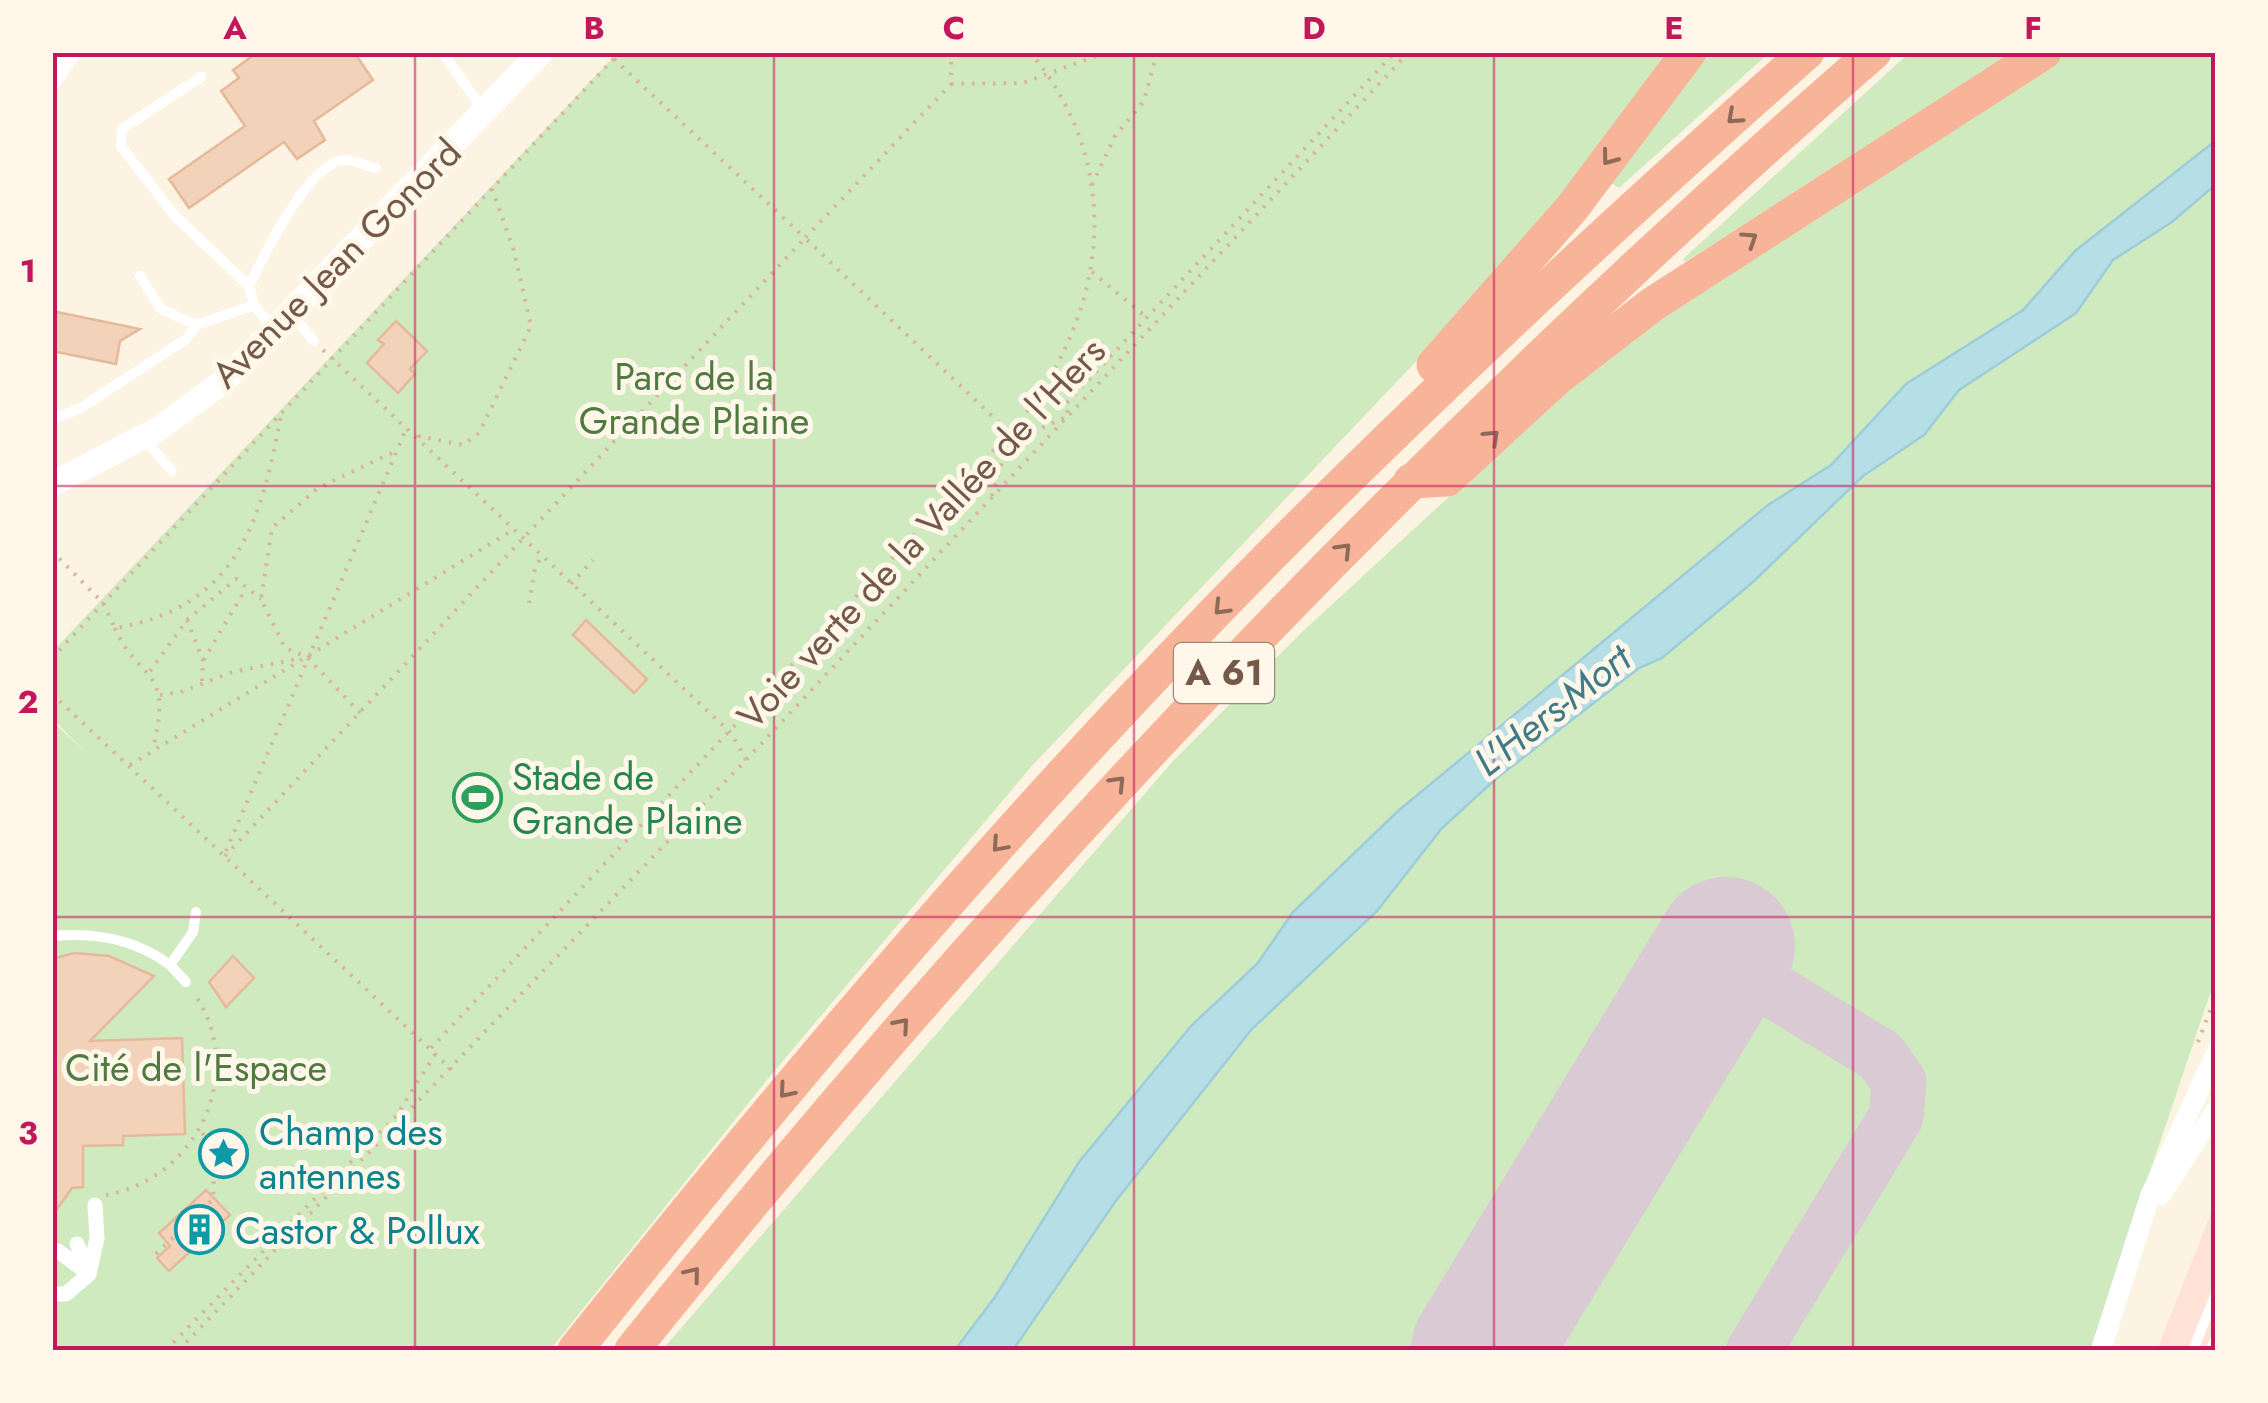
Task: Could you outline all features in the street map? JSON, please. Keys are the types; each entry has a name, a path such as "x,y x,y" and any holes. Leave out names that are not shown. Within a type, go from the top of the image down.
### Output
{"highway":[{"path":"1273,553 1409,390 1572,208 1689,52"},
{"name":"A 61","path":"575,1350 706,1187 944,906 1273,553 1450,379 1808,52"},
{"name":"A 61","path":"632,1350 738,1218 1012,898 1411,481 1678,226 1874,52"},
{"path":"1411,481 1447,478 1558,378 1653,304 2044,52"}],"street":[{"path":"54,73 71,52"},
{"name":"Avenue Jean Gonord","path":"55,485 143,438 224,381 284,324 541,52"},
{"path":"2101,1350 2159,1172 2216,1053"},
{"path":"2142,1226 2216,1109 2194,1098"},
{"path":"58,1294 66,1294 89,1274 97,1238 95,1204"},
{"path":"76,1244 89,1274"},
{"path":"58,1251 89,1274"}],"lane":[{"path":"442,52 484,112"},
{"path":"201,77 122,130 121,146 175,216 249,286 254,306 314,340"},
{"path":"249,286 283,219 330,165 344,160 376,168"},
{"path":"140,276 162,309 198,325"},
{"path":"52,419 80,409 184,340 198,325 254,306"},
{"path":"143,438 172,471"},
{"path":"170,966 193,932 196,912"},
{"path":"52,936 76,934 136,945 170,966 186,982"},
{"path":"2193,1350 2216,1293"},
{"path":"2211,1350 2216,1338"}],"path":[{"path":"52,658 620,52"},
{"path":"225,856 952,84 952,52"},
{"path":"431,1048 1010,433 1066,355 1084,306 1091,271 1095,240 1091,186 1077,134 1048,75 1030,52"},
{"path":"952,84 1023,84 1108,52"},
{"path":"1091,186 1115,136 1144,100 1156,52"},
{"path":"614,59 1010,433 1022,437 1068,416 1066,404 1395,52"},
{"name":"Voie verte de la Vallée de l'Hers","path":"179,1350 746,760 1409,52"},
{"path":"415,435 462,444 479,433 531,326 514,251 491,186"},
{"path":"1091,271 1146,316"},
{"path":"314,340 731,733 746,760"},
{"path":"115,628 150,622 174,612 231,562 257,522 282,412"},
{"path":"225,856 407,427"},
{"path":"992,497 1010,433"},
{"path":"360,713 307,657 285,648 261,598 272,528 318,488 397,450"},
{"path":"257,522 272,528"},
{"path":"130,766 513,530"},
{"path":"52,551 103,603 115,628 150,671 160,695 153,749"},
{"path":"529,603 534,569 542,557"},
{"path":"571,584 593,560"},
{"path":"231,562 236,579 245,590 261,598"},
{"path":"150,671 187,620 236,579"},
{"path":"202,681 204,661 245,590"},
{"path":"187,620 204,661"},
{"path":"160,695 181,692 202,681 307,657"},
{"path":"52,694 452,1070"},
{"path":"95,1204 94,1197 136,1186 162,1170 200,1130 212,1107 218,1062 203,1007 186,982"},
{"path":"166,1350 396,1116 436,1054"},
{"path":"156,1254 212,1200 215,1149 200,1130"}],"shaded area":[{"path":"2215,1203 2215,1350 2157,1350"}],"green space":[{"path":"617,53 1673,53 1538,233 1031,767 771,1075 550,1350 53,1350 52,721 84,751 53,719 53,651"},
{"path":"1703,53 1769,53 1619,188 1608,181"},
{"path":"1909,53 2016,53 1685,262 1683,259"},
{"path":"2067,53 2215,53 2215,141 2075,251 2023,310 1906,384 1831,465 1768,505 1398,811 1293,912 1257,964 1191,1026 1079,1162 995,1297 955,1350 662,1350 1173,761 1301,633 1555,399 1721,274"},
{"path":"2215,185 2215,979 2090,1350 1771,1350 1906,1128 1913,1104 1913,1084 1891,1044 1691,921 1429,1350 1013,1350 1115,1202 1251,1030 1377,911 1442,828 1498,777 1639,668 1662,658 1753,582 1863,476 1924,435 1959,390 2076,314 2113,260 2172,222"},
{"path":"1757,1012 1802,1025 1859,1056 1881,1074 1886,1094 1876,1126 1738,1350 1533,1350 1728,1030"}],"water":[{"name":"L'Hers-Mort","path":"2215,141 2215,185 2172,222 2113,260 2076,313 1959,390 1924,435 1863,476 1753,582 1662,658 1639,668 1498,777 1442,828 1377,911 1251,1030 1115,1202 1013,1350 955,1350 995,1297 1079,1162 1191,1026 1257,964 1293,912 1398,811 1768,505 1831,465 1906,384 2023,310 2075,251"}],"building":[{"path":"258,52 354,52 373,80 314,121 325,140 297,159 284,142 189,208 169,179 245,126 221,91 239,78 233,70"},
{"path":"52,311 140,329 120,341 116,364 52,351"},
{"path":"396,321 427,351 410,369 415,374 398,393 367,363 384,344 378,340"},
{"path":"586,620 647,679 634,693 573,635"},
{"path":"74,953 109,956 154,976 90,1041 182,1038 185,1134 123,1136 123,1145 83,1146 83,1187 72,1188 52,1216 52,959"},
{"path":"233,956 254,978 226,1007 209,982"},
{"path":"206,1190 230,1215 169,1271 157,1258 170,1246 159,1233"}],"taxiway":[{"path":"1694,999 1727,977 1759,982 1881,1056 1899,1082 1896,1117 1754,1350"}],"runway":[{"path":"1480,1350 1726,946"}],"place":[{"name":"Stade de Grande Plaine","path":"477,798"},
{"name":"Champ des antennes","path":"224,1153"},
{"name":"Castor & Pollux","path":"200,1230"}],"park label":[{"name":"Parc de la Grande Plaine","path":"694,398"},
{"name":"Cité de l'Espace","path":"196,1067"}]}
